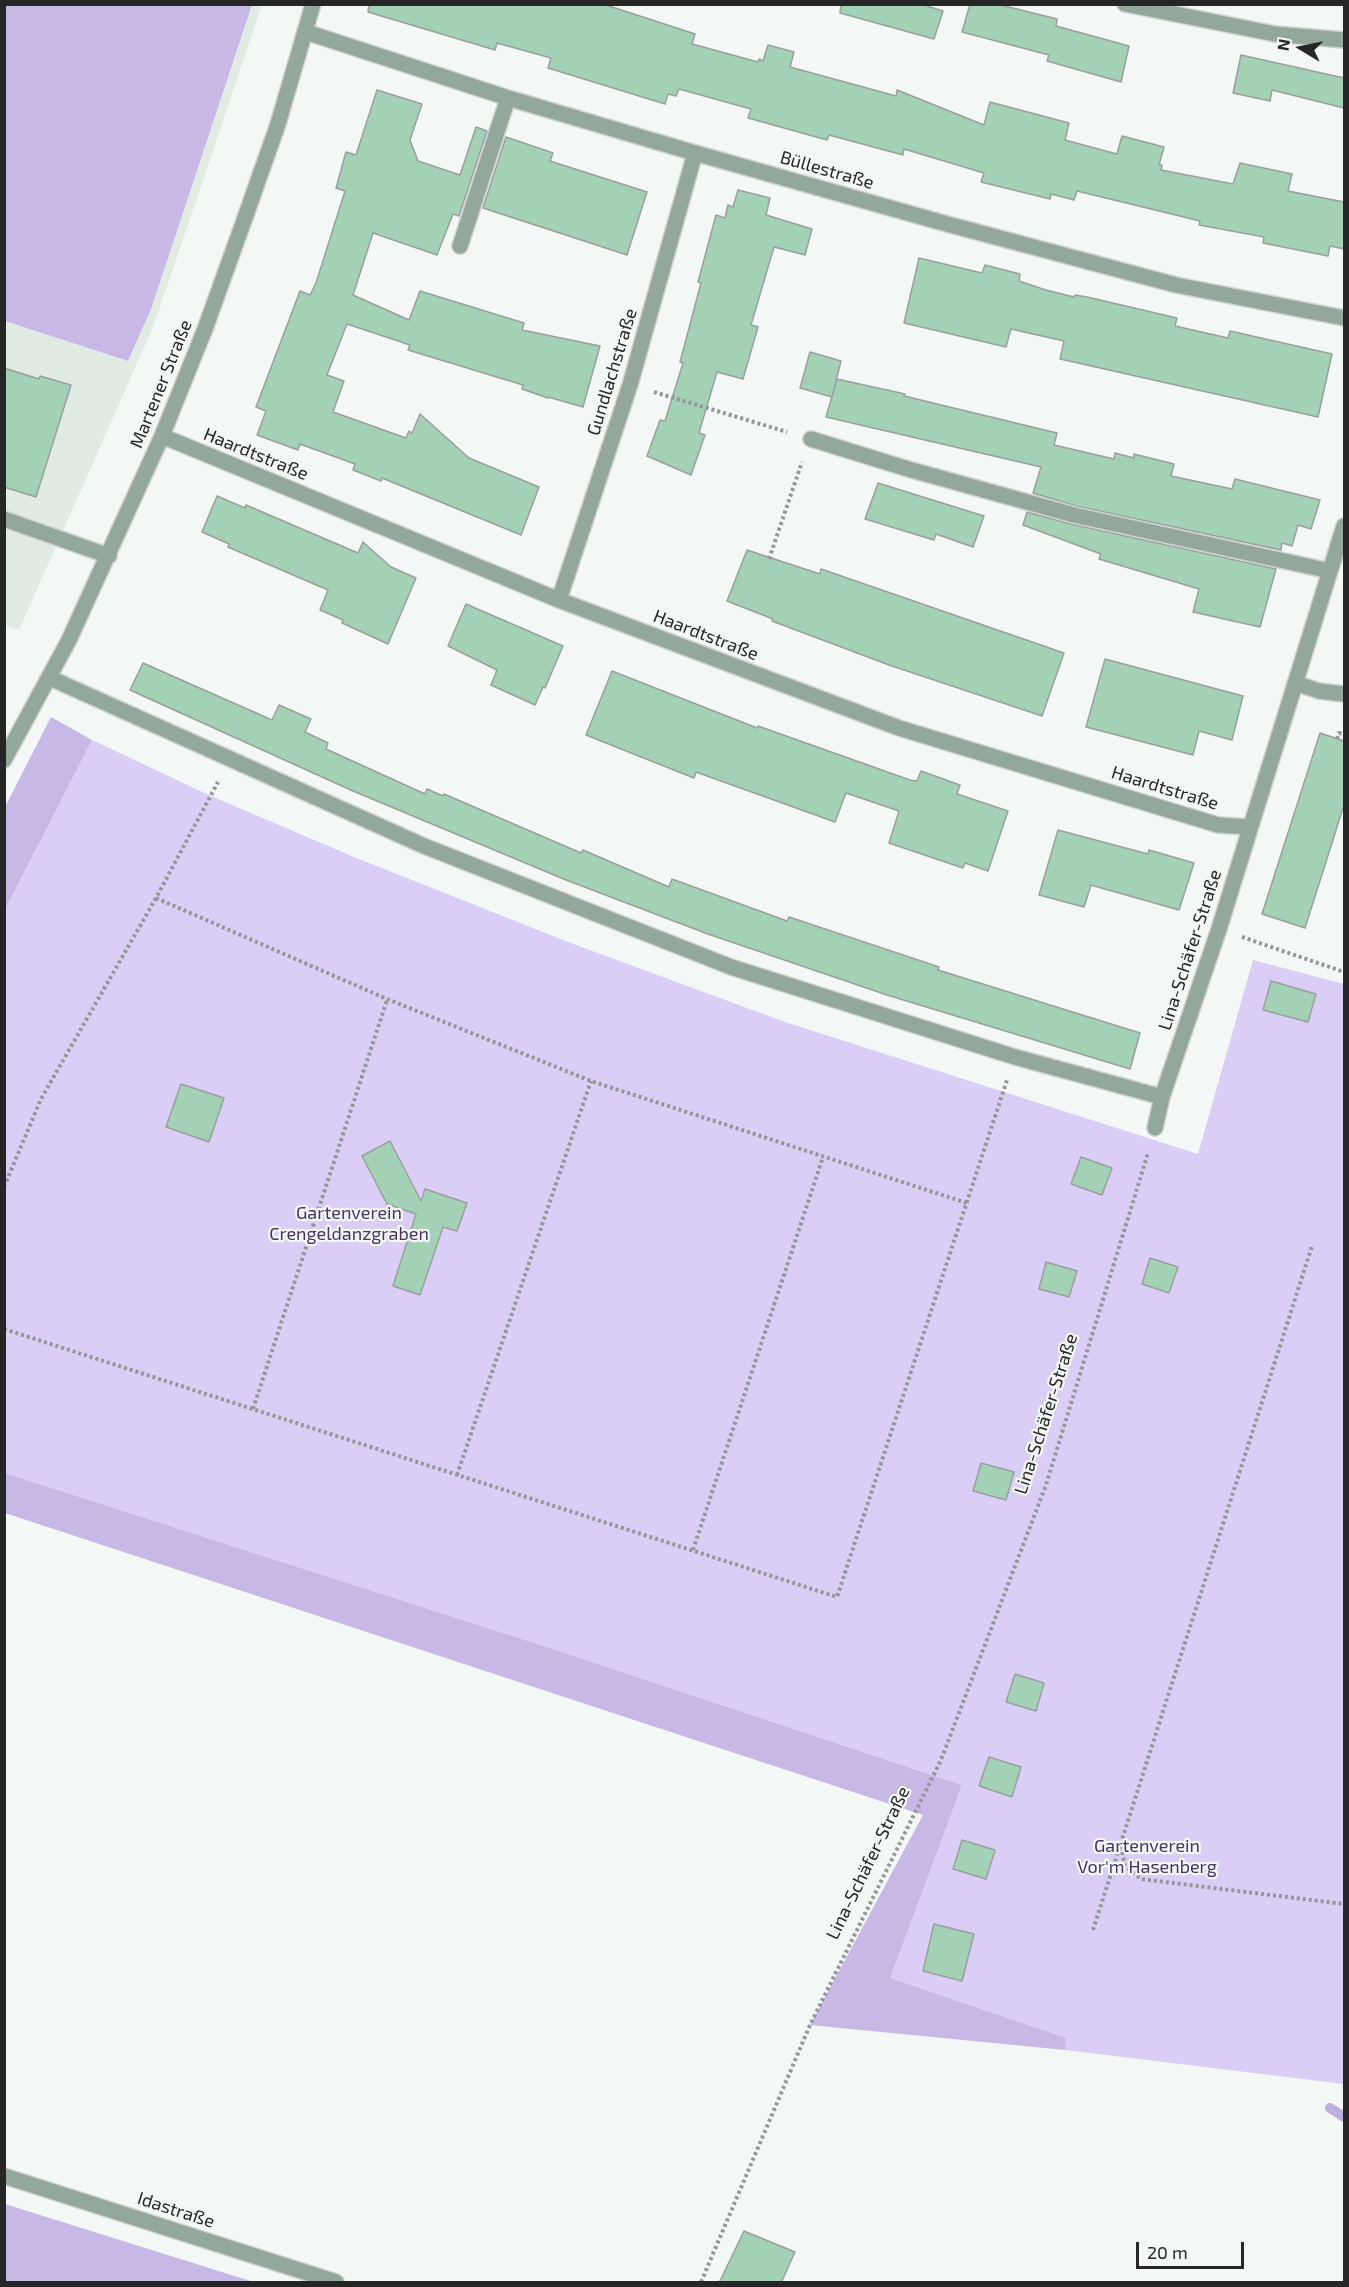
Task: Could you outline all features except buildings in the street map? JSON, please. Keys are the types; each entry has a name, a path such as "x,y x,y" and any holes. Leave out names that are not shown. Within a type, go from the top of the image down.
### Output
{"street":[{"name":"Martener Straße","path":"4,760 50,678 109,556 162,436 205,328 278,124 313,4"},
{"path":"1125,4 1275,34 1344,40"},
{"name":"Büllestraße","path":"306,32 508,98 694,153 1176,285 1344,318"},
{"path":"460,246 508,98"},
{"name":"Gundlachstraße","path":"559,600 630,385 694,153"},
{"name":"Haardtstraße","path":"162,436 559,600 899,728 1218,825 1250,827"},
{"path":"811,439 908,469 1074,515 1330,571"},
{"path":"4,519 109,556"},
{"name":"Lina-Schäfer-Straße","path":"1155,1128 1162,1097 1219,929 1344,526"},
{"path":"50,678 424,846 731,967 1015,1057 1162,1097"},
{"path":"1295,683 1319,691 1344,694"},
{"name":"Idastraße","path":"4,2176 336,2283"}],"path":[{"path":"630,385 811,439 769,559"},
{"path":"1337,739 1339,733 1344,734"},
{"path":"4,1187 41,1099 156,898 230,759"},
{"path":"156,898 387,999 591,1080 967,1203"},
{"path":"1219,929 1344,972"},
{"path":"253,1409 387,999"},
{"path":"4,1329 837,1597 1015,1057"},
{"path":"456,1475 591,1080"},
{"name":"Lina-Schäfer-Straße","path":"701,2283 810,2025 941,1760 1046,1485 1155,1128"},
{"path":"693,1551 823,1157"},
{"path":"1093,1930 1312,1246"},
{"path":"1121,1845 1125,1866 1141,1879 1344,1904"}],"shaded area":[{"path":"5,4 252,5 151,309 128,361 5,321"},
{"path":"252,5 261,5 258,17 154,325 19,630 5,625 5,321 128,361 151,309"},
{"path":"51,717 92,740 5,909 5,807"},
{"path":"5,1473 550,1648 962,1785 890,1978 1066,2038 1065,2050 810,2025 923,1815 5,1513"},
{"path":"5,2204 225,2273 254,2282 5,2282"}],"green space":[{"name":"Gartenverein Crengeldanzgraben","path":"92,740 211,796 354,857 568,942 785,1022 1198,1154 1253,960 1344,984 1344,2084 1065,2050 1065,2038 889,1978 962,1785 550,1648 5,1473 4,909"}],"waterway":[{"path":"1330,2108 1344,2117"}],"park label":[{"name":"Gartenverein Vor'm Hasenberg","path":"1147,1856"}]}
